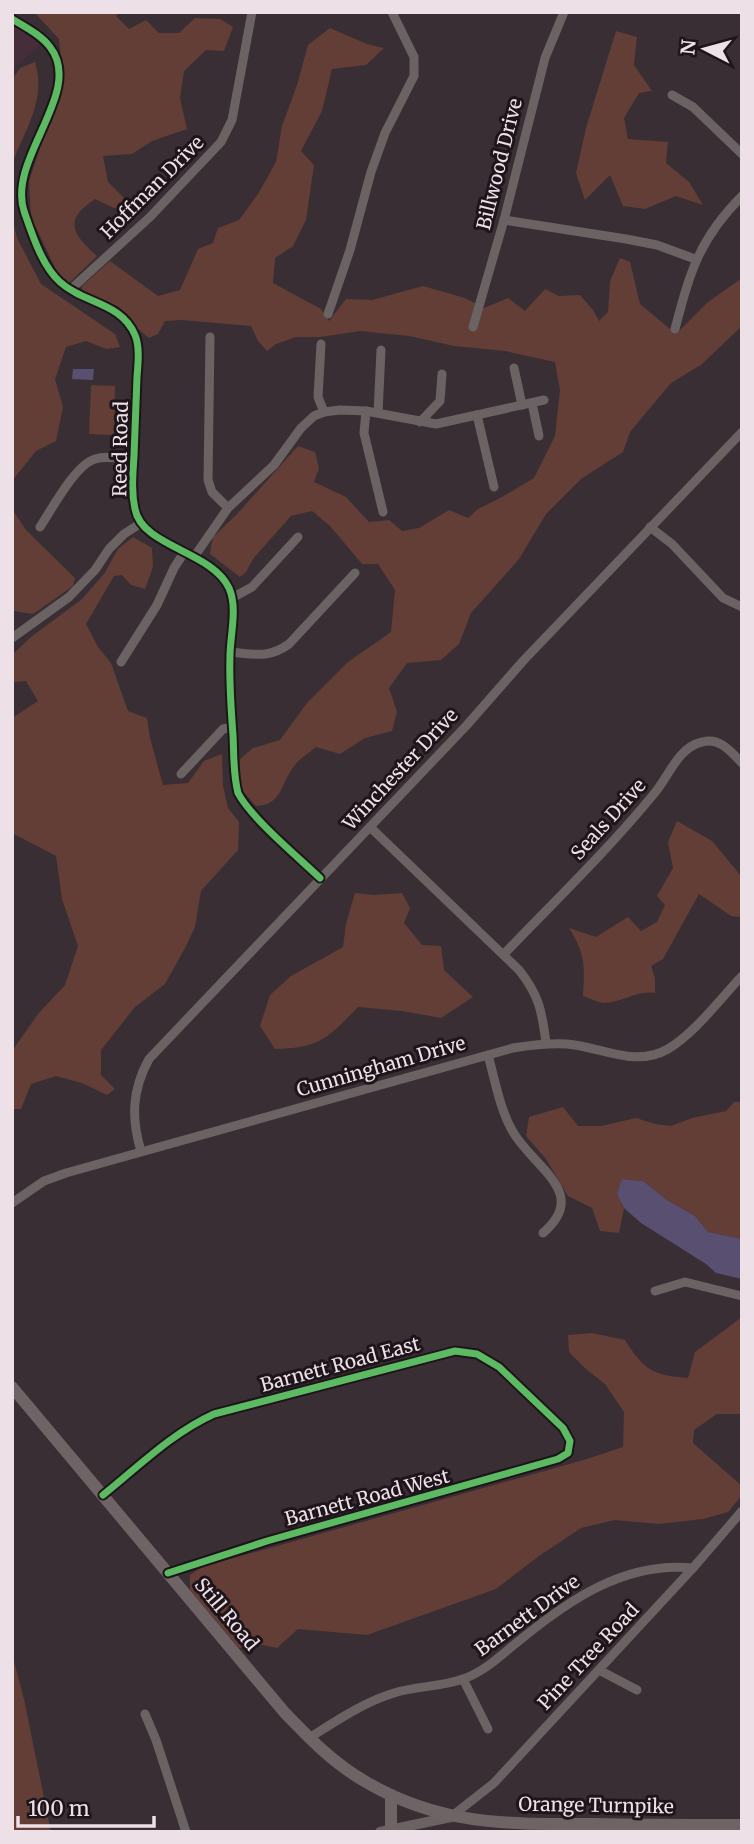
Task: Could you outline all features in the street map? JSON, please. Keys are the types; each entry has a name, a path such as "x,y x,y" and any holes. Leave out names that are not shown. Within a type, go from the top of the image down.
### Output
{"main road":[{"name":"Still Road","path":"12,1387 285,1713 309,1738 341,1766 391,1795 451,1817"},
{"path":"385,1831 391,1795"},
{"name":"Orange Turnpike","path":"451,1817 517,1824 742,1825"}],"street":[{"name":"Hoffman Drive","path":"70,290 150,216 220,142 232,120 252,12"},
{"path":"328,314 385,133 414,76 414,57 392,12"},
{"name":"Billwood Drive","path":"473,327 504,220 545,58 564,12"},
{"name":"Reed Road","path":"12,19 51,47 61,75 26,168 22,188 24,211 41,253 58,280 70,290 116,311 129,323 138,342 134,508 141,523 156,535 218,572 232,598"},
{"path":"672,95 693,107 742,154"},
{"path":"675,329 695,259 721,217 742,196"},
{"path":"504,220 657,245 695,259"},
{"path":"211,337 208,481 212,492 228,508"},
{"path":"321,344 318,397 324,412"},
{"path":"379,413 382,350"},
{"path":"514,368 539,436"},
{"path":"420,422 440,401 442,374"},
{"path":"194,556 228,508 274,465 301,428 314,416 324,412 366,411 443,424 544,400"},
{"path":"366,411 364,433 383,512"},
{"path":"477,415 494,486"},
{"name":"Winchester Drive","path":"141,1151 133,1118 134,1097 140,1075 149,1059 742,432"},
{"path":"40,527 71,481 92,460 103,457 134,460"},
{"path":"12,638 83,585 109,549 124,534 141,523"},
{"path":"650,527 672,544 723,598 742,607"},
{"path":"298,537 252,587 232,598 230,652 235,784 242,801 320,878"},
{"path":"121,662 157,605 185,551"},
{"path":"230,652 268,655 276,653 289,644 355,573"},
{"path":"181,774 223,729 232,727"},
{"name":"Seals Drive","path":"504,954 629,824 660,787 682,753 705,741 716,741 724,745 742,763"},
{"path":"370,827 519,970 538,998 543,1013 546,1043"},
{"name":"Cunningham Drive","path":"12,1203 44,1181 141,1151 488,1055 546,1043 571,1044 629,1058 647,1057 666,1050 680,1040 742,976"},
{"path":"488,1055 499,1096 513,1132 557,1186 562,1198 563,1205 559,1216 543,1233"},
{"path":"655,1291 685,1282 742,1296"},
{"name":"Barnett Road East","path":"103,1495 194,1423 214,1415 455,1351 477,1354 499,1367 563,1428 570,1441 570,1448"},
{"name":"Barnett Road West","path":"168,1573 267,1541 558,1459 568,1453 570,1448"},
{"name":"Pine Tree Road","path":"451,1817 494,1783 693,1568 742,1511"},
{"name":"Barnett Drive","path":"309,1738 369,1702 396,1692 463,1679 497,1661 522,1638 590,1590 616,1577 673,1566 693,1568"},
{"path":"599,1670 637,1690"},
{"path":"463,1679 488,1729"},
{"path":"145,1714 186,1832"},
{"path":"385,1831 451,1817"}],"shaded area":[{"path":"34,12 120,12 116,16 129,29 146,20 159,33 179,33 195,18 220,19 233,27 224,51 206,50 184,71 180,98 187,129 152,141 132,154 103,156 108,182 125,199 128,210 114,208 95,199 78,214 75,220 77,234 97,256 69,283 57,272 31,217 29,181 63,79 59,39"},
{"path":"12,19 44,41 12,70"},
{"path":"330,28 367,44 384,48 366,65 332,69 322,111 301,151 314,165 306,220 293,246 275,258 273,283 321,309 329,321 346,299 372,300 423,286 465,298 484,308 508,298 525,311 545,289 559,296 580,295 599,321 608,312 610,281 620,258 630,262 640,304 676,334 708,302 742,278 742,326 701,365 671,383 630,432 623,452 581,479 546,514 519,559 471,613 459,644 441,660 407,663 389,688 397,712 392,731 365,738 340,754 316,747 295,765 280,792 271,802 256,806 239,787 240,759 253,748 280,740 307,703 348,662 391,632 395,590 378,564 362,564 330,526 312,511 291,516 240,577 210,554 213,537 298,446 315,452 319,468 314,482 346,497 369,522 389,520 402,531 419,528 449,510 468,518 478,509 534,478 555,436 560,390 555,362 409,336 360,331 320,337 296,337 276,344 267,351 258,341 251,326 182,320 165,321 158,334 149,338 119,307 82,291 82,286 110,261 158,296 180,290 198,249 213,243 218,228 239,220 258,194 276,162 282,126 308,45"},
{"path":"616,31 637,37 634,65 652,91 639,93 624,118 628,139 668,142 666,163 689,182 703,205 676,196 645,209 623,206 610,175 585,200 576,173 586,128"},
{"path":"35,62 38,76 36,103 12,165 12,80 20,68"},
{"path":"12,217 17,238 41,284 115,334 120,347 106,349 86,341 66,347 55,379 63,407 56,441 36,451 12,481"},
{"path":"73,369 94,369 93,380 72,379"},
{"path":"91,385 115,386 114,435 89,434"},
{"path":"12,509 26,530 75,578 73,586 33,614 12,609"},
{"path":"133,537 152,548 153,567 145,589 131,585 122,575 114,576 86,624 98,647 111,663 128,711 147,718 163,785 188,783 204,761 222,754 223,786 228,808 239,822 238,850 201,891 195,927 165,984 135,1007 101,1050 101,1075 115,1089 107,1095 82,1083 56,1076 31,1084 21,1109 12,1109 12,1051 38,1014 65,985 78,946 62,899 56,856 12,833 12,718 38,701 26,681 12,682 12,655 31,637 82,599 104,574 118,549"},
{"path":"677,821 712,841 742,877 742,917 731,916 699,894 663,959 651,966 655,978 655,993 642,993 605,1003 583,996 583,960 569,928 596,937 628,917 641,931 657,922 665,905 657,896 673,868 668,842"},
{"path":"355,893 402,893 410,908 404,923 422,945 441,946 444,970 473,997 441,1018 358,1007 322,1039 303,1046 275,1049 260,1026 270,995 291,976 343,947"},
{"path":"734,1102 742,1102 742,1239 708,1232 695,1216 667,1200 643,1181 623,1179 617,1194 624,1208 619,1233 600,1231 592,1208 568,1196 546,1159 526,1136 529,1117 563,1107 578,1126 601,1126 636,1118 671,1126 692,1118 726,1111"},
{"path":"622,1179 643,1181 667,1200 695,1216 708,1232 742,1239 742,1279 716,1273 641,1223 624,1208 617,1194"},
{"path":"742,1317 742,1414 717,1414 694,1430 693,1443 742,1486 742,1495 728,1512 703,1519 659,1524 615,1520 581,1528 496,1589 367,1635 298,1629 277,1648 263,1645 239,1648 190,1590 190,1575 202,1567 623,1447 624,1412 605,1384 569,1352 568,1335 592,1333 625,1340 638,1359 650,1370 688,1378 695,1352"},
{"path":"12,1654 24,1699 51,1832 12,1832"}],"cycle path":[{"path":"12,19 46,43 58,65 58,84 53,105 26,169 22,191 30,230 43,259 60,282 121,316 135,335 138,345 133,482 135,509 140,522 150,532 208,565 229,588 233,613 230,696 234,771 238,793 264,825 320,878"},
{"path":"103,1495 170,1441 214,1414 455,1351 477,1354 499,1367 563,1428 570,1441 568,1453 558,1459 267,1541 168,1573"}]}
